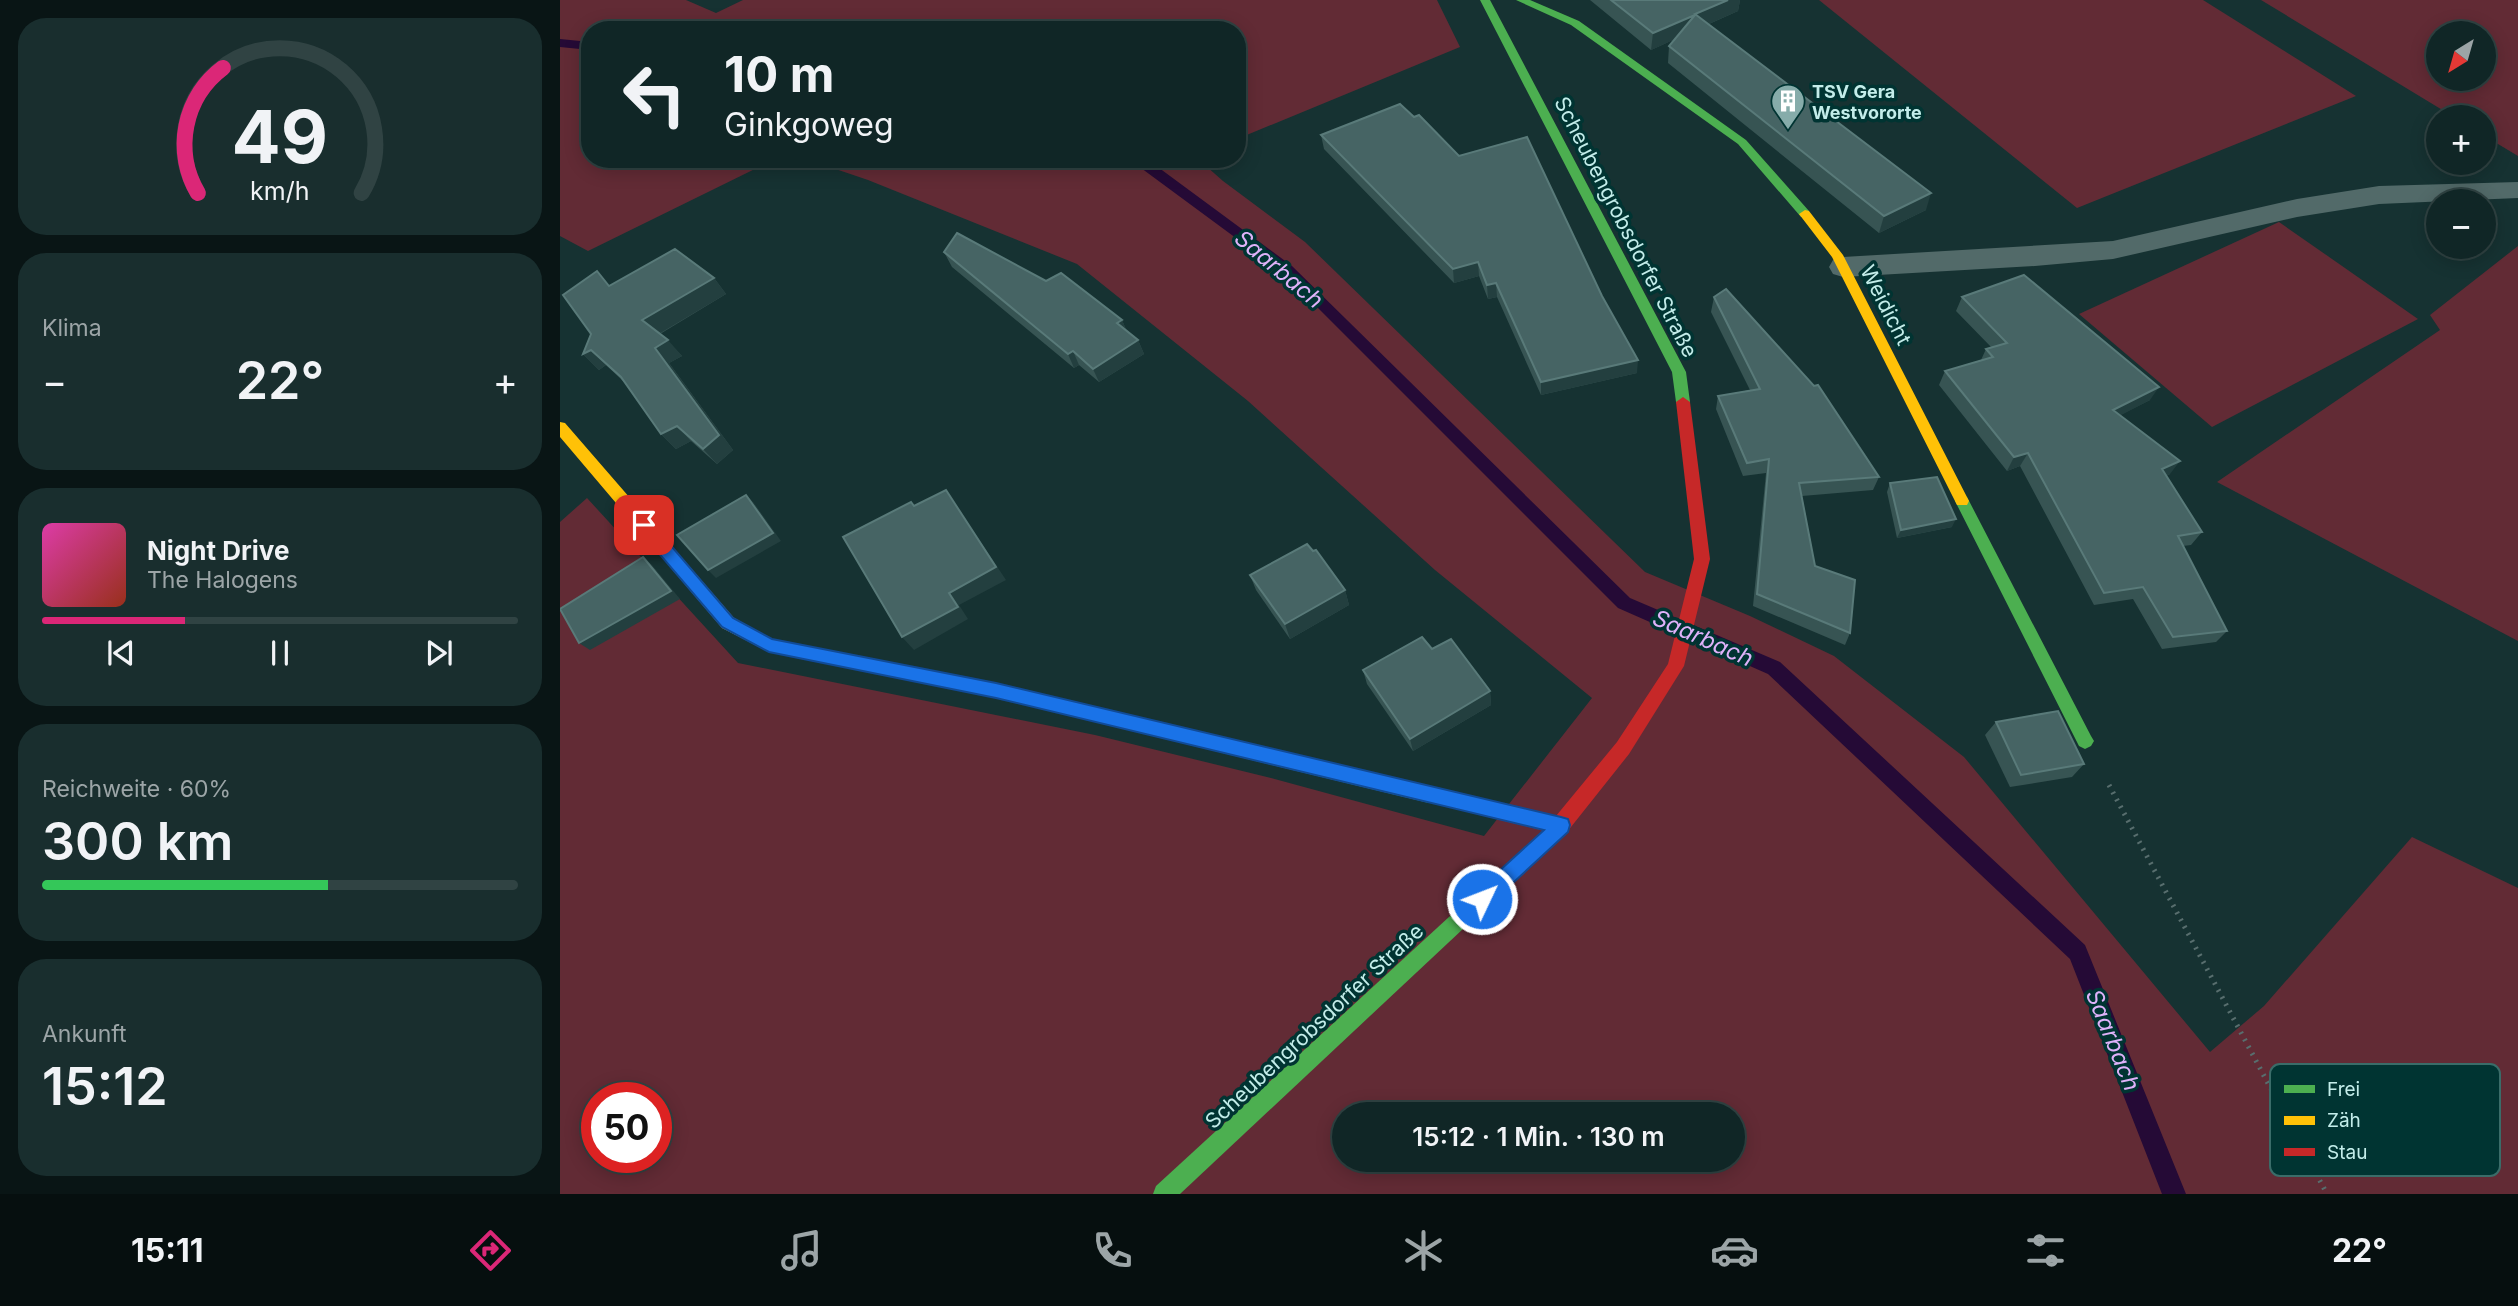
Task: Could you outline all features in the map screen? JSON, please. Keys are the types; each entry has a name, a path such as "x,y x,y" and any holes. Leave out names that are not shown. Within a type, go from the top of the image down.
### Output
{"street":[{"name":"Scheubengrobsdorfer Straße","path":"1164,1194 1561,825 1623,748 1676,666 1702,559 1679,372 1485,0"},
{"name":"Weidicht","path":"1521,0 1575,23 1742,142 1795,201 1843,267 2085,741"},
{"path":"560,427 728,622 769,645 996,691 1561,825"}],"lane":[{"path":"1843,267 2113,250 2297,208 2379,195 2518,190"}],"path":[{"path":"2085,741 2270,1087"},
{"path":"2317,1176 2327,1194"}],"shaded area":[{"path":"560,0 686,0 716,13 743,0 1437,0 1460,47 1246,135 1246,21 581,21 581,168 757,168 588,251 560,236"},
{"path":"1819,0 2203,0 2356,96 2077,208"},
{"path":"2261,0 2518,0 2518,156 2496,143 2496,105 2434,105"},
{"path":"833,168 1208,168 1305,242 1645,572 1750,616 1834,656 1964,757 2210,1052 2264,1006 2412,837 2518,888 2518,1194 560,1194 560,522 587,498 738,663 1095,735 1271,778 1484,836 1592,698 1435,570 1248,401 1077,264"},
{"path":"2279,222 2418,319 2212,427 2079,314"},
{"path":"2518,246 2518,641 2217,482 2440,330 2430,315"}],"building":[{"path":"1611,0 1728,0 1695,14 1931,193 1884,216 1669,46 1695,15 1653,33"},
{"path":"1400,104 1414,117 1419,115 1459,156 1527,137 1602,296 1638,360 1541,382 1496,283 1487,285 1478,262 1453,269 1321,135"},
{"path":"957,233 1046,281 1061,273 1122,320 1117,323 1138,340 1093,369 1073,351 1068,354 944,252"},
{"path":"675,249 714,278 642,320 668,340 655,348 719,435 703,449 677,426 661,434 621,377 591,350 583,354 591,334 563,295 597,271 609,286"},
{"path":"2024,275 2159,387 2113,410 2180,461 2162,469 2202,532 2178,536 2227,631 2173,637 2143,587 2104,593 2028,453 2014,457 1945,371 1993,357 1986,349 2007,343 1962,297"},
{"path":"1726,289 1814,386 1818,385 1879,477 1799,483 1815,566 1855,580 1850,633 1757,594 1769,459 1747,463 1718,396 1760,389 1714,297"},
{"path":"1937,477 1956,519 1901,530 1890,483"},
{"path":"946,490 996,567 949,593 958,607 902,637 843,537 911,502 914,506"},
{"path":"746,495 773,533 708,570 677,535"},
{"path":"1307,544 1313,551 1316,550 1345,590 1285,624 1250,575"},
{"path":"643,557 671,591 579,643 560,609"},
{"path":"1422,637 1432,649 1451,639 1490,691 1410,739 1363,670"},
{"path":"2058,711 2084,764 2021,775 1996,722"}],"waterway":[{"name":"Saarbach","path":"560,43 581,45"},
{"name":"Saarbach","path":"1150,168 1287,269 1624,603 1774,668 2078,952 2174,1194"}],"traffic: fast":[{"path":"1485,0 1679,372 1683,402"},
{"path":"1521,0 1575,23 1742,142 1805,214"},
{"path":"1962,501 2085,741"},
{"path":"875,666 996,691 1429,795"},
{"path":"1164,1194 1553,833"}],"traffic: slow":[{"path":"1805,214 1837,255 1962,501"},
{"path":"560,427 728,623 769,645 875,666"}],"traffic: jam":[{"path":"1553,833 1623,748 1676,666 1702,559 1683,402"},
{"path":"1429,795 1561,826"}],"place":[{"name":"TSV Gera Westvororte","path":"1788,131"}],"route":[{"path":"644,525 728,622 769,645 996,691 1561,825 1482,899"}]}
